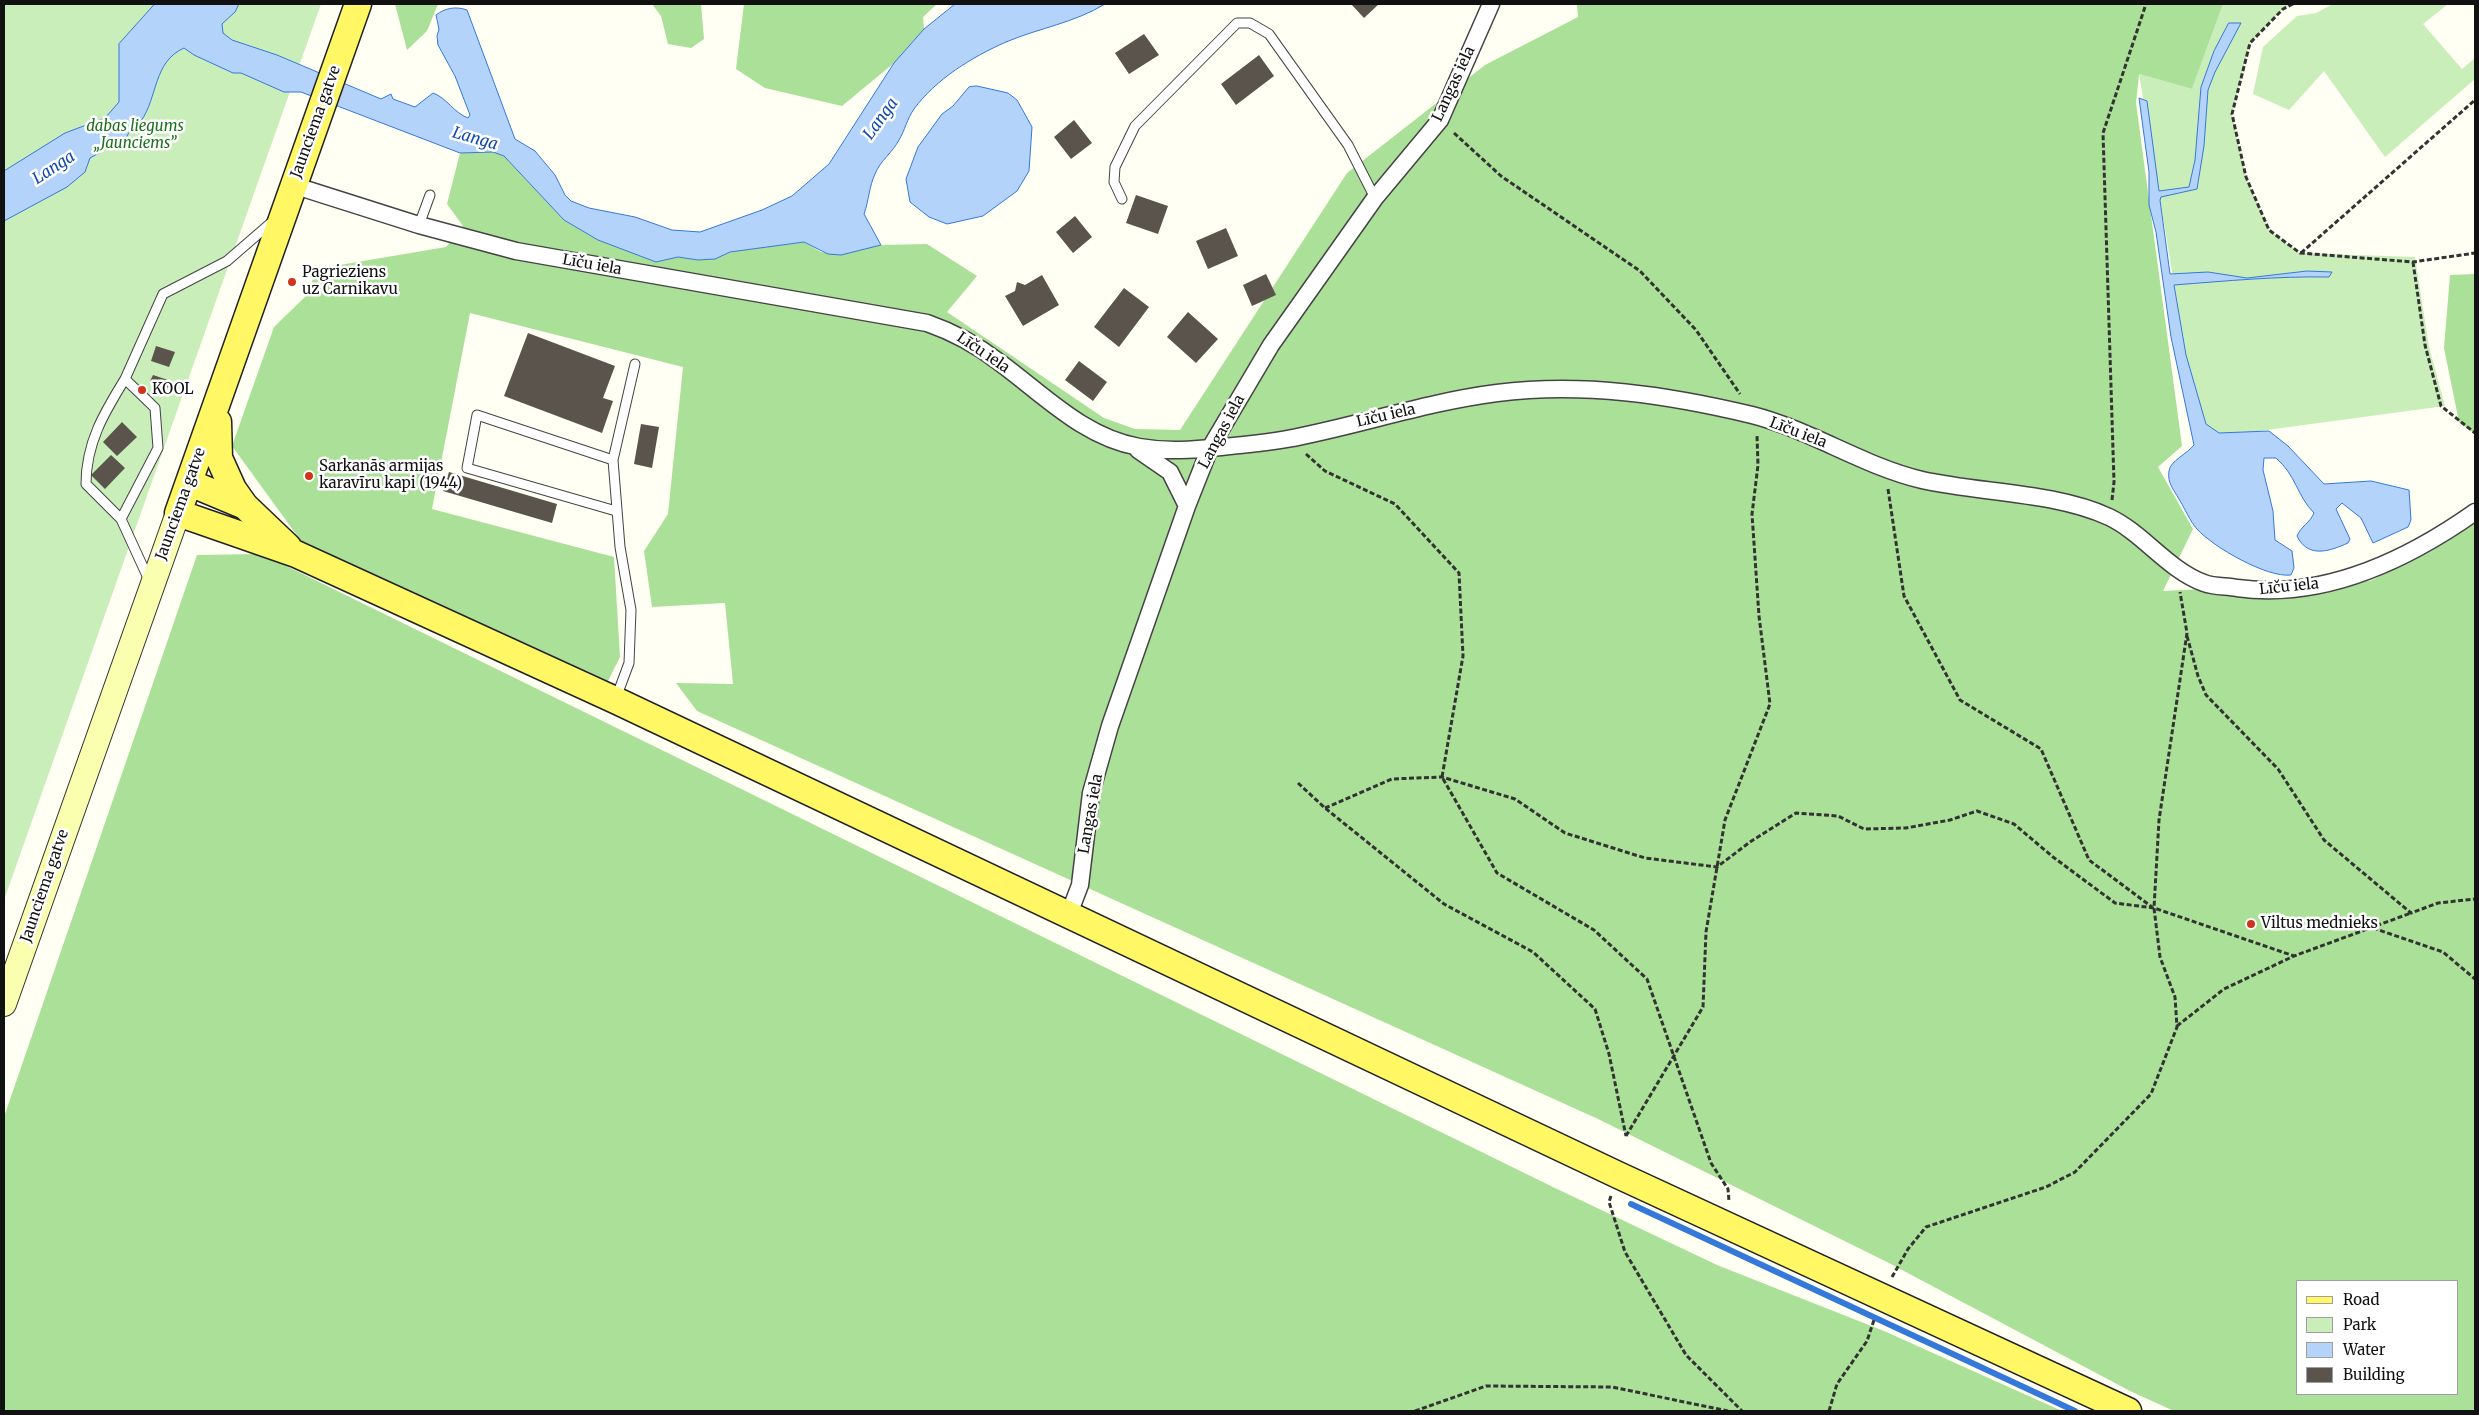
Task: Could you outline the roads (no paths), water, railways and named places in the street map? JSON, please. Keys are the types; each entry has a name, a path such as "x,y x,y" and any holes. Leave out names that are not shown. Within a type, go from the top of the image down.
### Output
{"main road":[{"name":"Jaunciema gatve","path":"4,1004 357,8"},
{"path":"217,406 219,458 233,489 245,506 296,554"},
{"path":"190,483 245,506"},
{"path":"178,514 296,554 615,700 1618,1174 2128,1411"}],"street":[{"name":"Langas iela","path":"1070,914 1080,885 1091,793 1110,726 1187,506 1210,448 1271,345 1375,198 1440,120 1491,4"},
{"name":"Līču iela","path":"297,175 419,225 516,252 927,323 951,331 976,346 1078,422 1102,437 1133,446 1168,452 1288,439 1431,405 1498,393 1573,388 1643,393 1756,416 1885,468 1922,480 2065,503 2110,518 2176,566 2204,583 2258,591 2313,587 2393,562 2475,512"},
{"path":"1133,446 1170,472 1187,506"}],"lane":[{"path":"1122,199 1114,182 1115,167 1135,126 1237,23 1250,23 1269,34 1348,145 1375,198"},
{"path":"419,225 430,195"},
{"path":"151,586 121,519 86,484 86,466 99,422 124,379 164,294 227,261 284,212"},
{"path":"615,700 629,663 631,610 616,511 613,460 635,364"},
{"path":"121,519 158,448 155,408 124,379"},
{"path":"613,460 477,415 468,468 616,511"}],"water":[{"name":"Langa","path":"155,4 239,4 235,12 222,24 223,33 232,40 277,55 381,99 391,94 393,99 415,107 433,93 468,118 470,115 455,76 438,45 437,36 439,29 436,15 451,8 467,10 515,139 535,151 555,175 565,195 571,201 589,208 635,217 672,230 700,232 762,210 792,196 829,164 894,63 924,29 955,4 1105,4 1069,21 1018,37 993,48 956,70 933,88 914,109 901,136 877,169 873,179 864,214 881,245 841,255 828,254 804,242 730,252 715,259 698,260 678,257 656,262 598,240 564,220 504,156 493,152 460,153 301,92 284,92 241,73 233,73 194,55 184,48 174,54 161,71 146,112 141,121 126,138 90,158 85,172 67,187 4,221 4,171 65,133 105,118 119,102 119,44"},
{"path":"2229,23 2241,23 2215,72 2208,90 2204,146 2197,189 2161,197 2160,200 2170,274 2208,272 2247,278 2307,271 2332,272 2329,277 2271,278 2174,285 2186,355 2206,424 2219,433 2269,431 2288,446 2324,484 2371,481 2409,490 2411,520 2408,527 2373,543 2361,518 2342,503 2336,509 2350,539 2348,543 2334,549 2313,550 2307,548 2297,536 2314,513 2283,465 2276,458 2264,458 2263,470 2273,511 2275,540 2292,551 2294,568 2291,575 2281,575 2255,567 2215,544 2197,529 2192,522 2171,486 2169,479 2169,471 2172,464 2194,445 2171,337 2156,232 2149,205 2149,172 2139,98 2147,101 2159,191 2189,187 2195,160 2201,87 2214,51"},
{"path":"977,86 1008,93 1017,100 1032,127 1029,171 1017,191 983,216 947,224 929,217 910,202 906,179 918,147 942,114 953,106 969,87"}],"waterway":[{"path":"1631,1204 2075,1411"}],"place":[{"name":"Pagrieziens uz Carnikavu","path":"292,282"},
{"name":"KOOL","path":"142,390"},
{"name":"Sarkanās armijas karavīru kapi (1944)","path":"309,476"},
{"name":"Viltus mednieks","path":"2251,924"}],"park label":[{"name":"dabas liegums „Jaunciems”","path":"135,136"}]}
